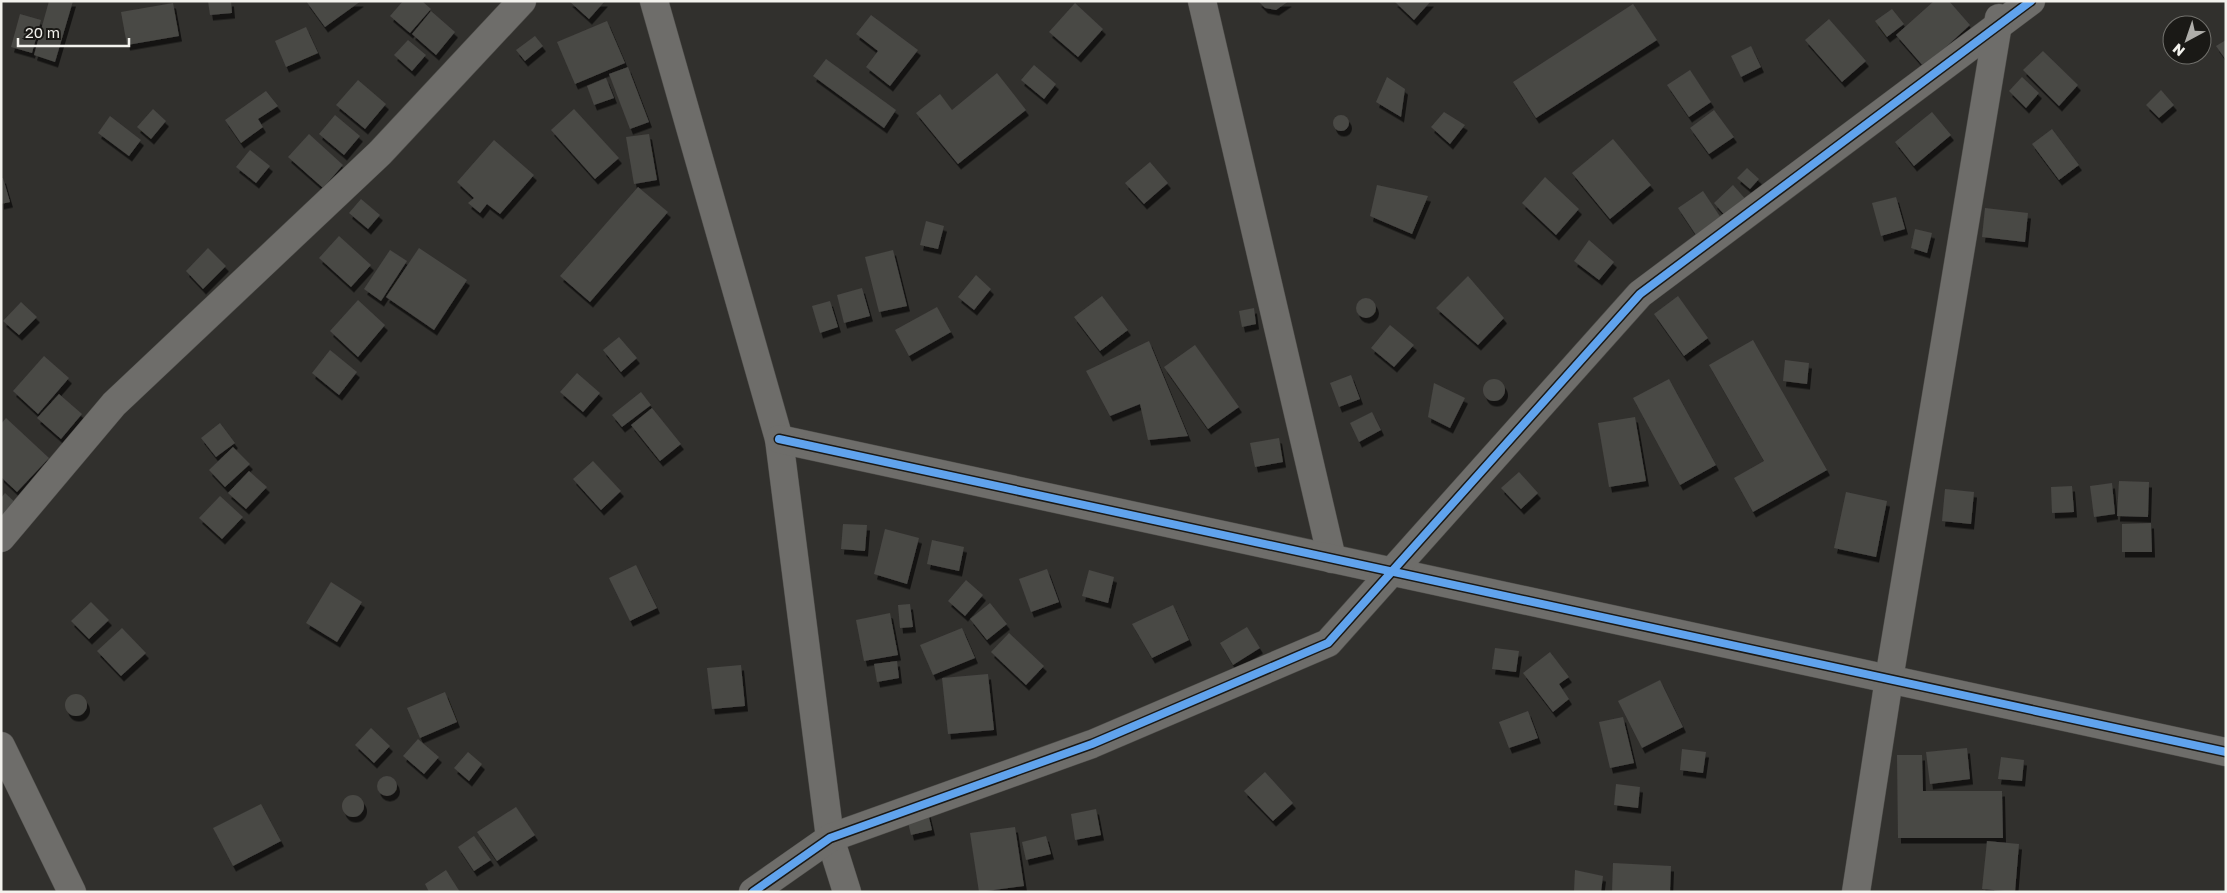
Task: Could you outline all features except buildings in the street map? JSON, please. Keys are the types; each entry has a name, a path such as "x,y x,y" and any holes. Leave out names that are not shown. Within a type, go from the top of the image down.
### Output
{"street":[{"path":"1,538 114,404 380,153 522,1"},
{"path":"654,1 779,439 830,838 847,892"},
{"path":"1202,1 1332,558"},
{"path":"753,892 830,838 1092,744 1328,643 1640,294 2000,14 2031,1"},
{"path":"1856,892 1889,679 2000,14"},
{"path":"779,439 2226,752"},
{"path":"1,746 72,892"}],"cycle path":[{"path":"753,892 830,838 1092,744 1328,643 1640,294 2031,1"},
{"path":"779,439 2226,752"}]}
